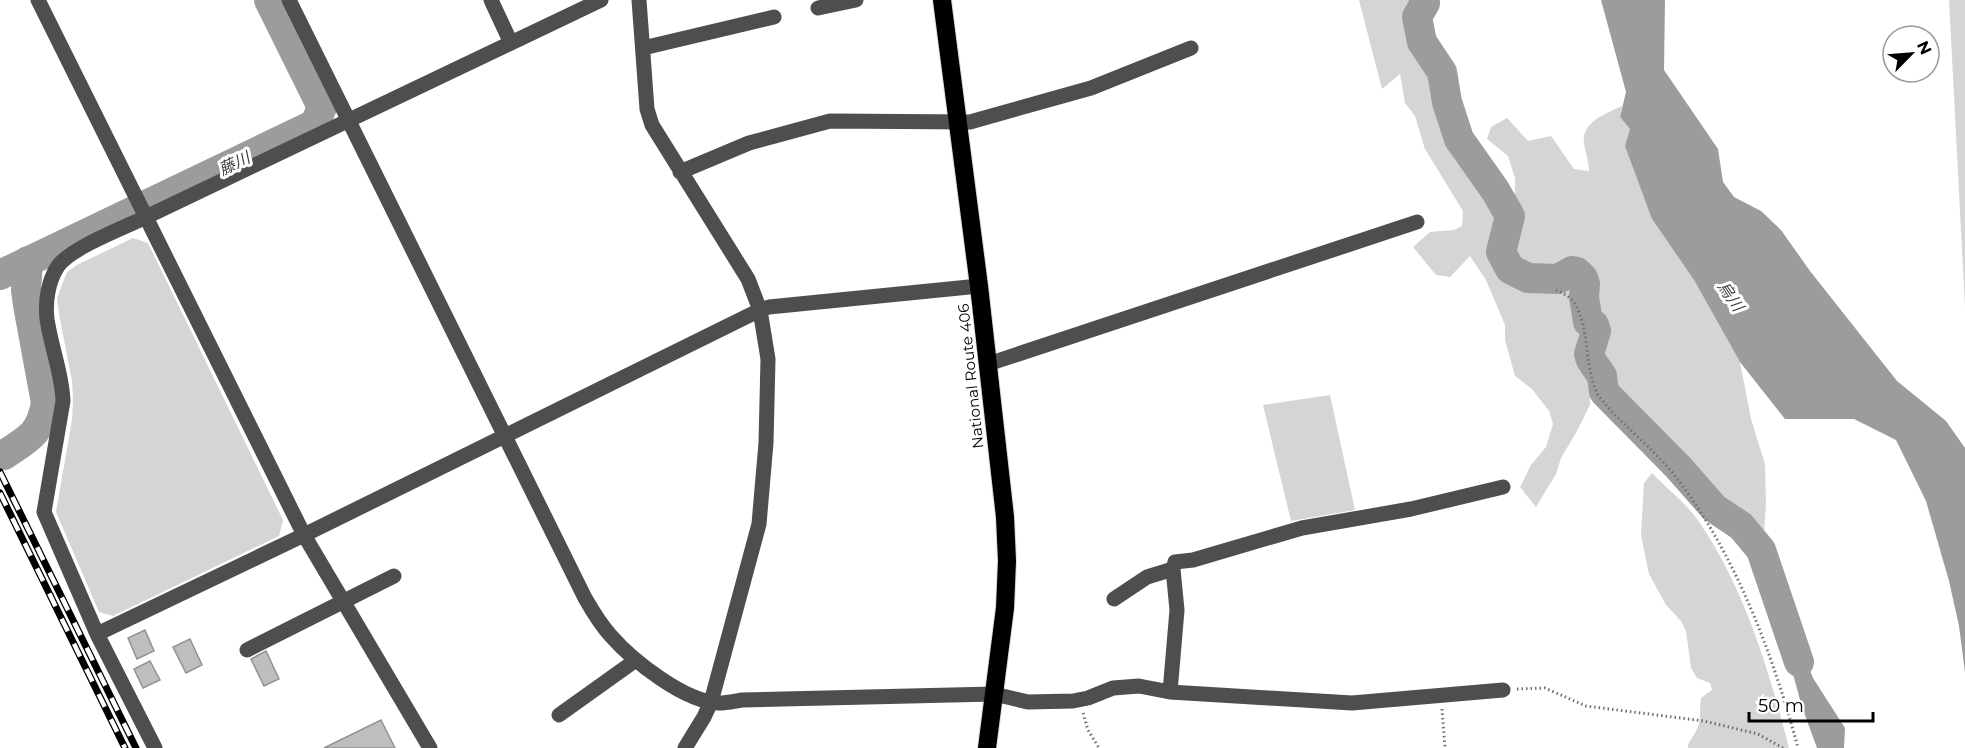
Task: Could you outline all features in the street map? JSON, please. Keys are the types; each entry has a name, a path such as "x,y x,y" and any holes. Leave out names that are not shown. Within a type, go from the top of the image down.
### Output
{"highway":[{"name":"National Route 406","path":"942,0 979,286 1005,517 1007,561 1005,608 987,748"}],"street":[{"path":"38,0 304,536 430,748"},
{"path":"289,0 590,605 610,635 636,660 672,685 701,699 718,703 742,700 994,694 1028,702 1079,700 1124,686 1138,686 1170,692 1352,703 1503,690"},
{"path":"491,0 511,43"},
{"path":"155,748 97,634 44,512 63,400 62,385 47,318 47,298 52,279 59,266 72,253 601,0"},
{"path":"639,0 647,109 652,125 738,260 754,292 760,310 768,359 766,443 759,524 711,702 685,748"},
{"path":"818,8 856,0"},
{"path":"643,48 774,17"},
{"path":"680,172 749,143 830,121 970,122 1091,88 1191,48"},
{"path":"988,364 1417,222"},
{"path":"97,634 304,536 760,310 769,307 979,286"},
{"path":"1170,692 1177,610 1173,569 1176,562 1193,560 1302,528 1411,509 1503,487"},
{"path":"1114,598 1147,577 1173,569"},
{"path":"248,650 394,576"},
{"path":"559,715 636,660"}],"path":[{"path":"1556,290 1567,295 1575,303 1581,319 1591,381 1598,395 1670,470 1702,514 1727,556 1770,659 1798,748"},
{"path":"1503,690 1545,688 1586,706 1704,721 1758,734 1784,748"},
{"path":"1440,695 1445,748"},
{"path":"1079,700 1088,730 1099,748"}],"shaded area":[{"path":"1359,0 1424,0 1425,3 1417,17 1422,42 1442,72 1447,102 1459,139 1495,190 1510,216 1515,207 1515,178 1508,156 1487,139 1491,127 1507,118 1528,141 1551,136 1574,169 1589,171 1584,143 1587,129 1596,119 1622,106 1620,117 1630,129 1652,219 1694,280 1740,362 1751,419 1765,464 1766,504 1763,548 1744,524 1716,504 1681,464 1609,390 1600,365 1594,360 1597,323 1592,319 1586,277 1579,269 1528,276 1521,271 1527,281 1559,283 1576,275 1581,280 1583,287 1578,331 1590,390 1590,405 1561,458 1556,474 1536,507 1520,487 1531,465 1546,447 1553,424 1549,411 1532,389 1515,376 1505,340 1505,325 1486,280 1470,256 1450,277 1436,275 1413,247 1430,232 1454,230 1462,226 1463,211 1425,149 1415,116 1405,103 1400,74 1382,89"},
{"path":"1949,0 1965,0 1965,307"},
{"path":"133,238 148,243 283,520 279,536 113,616 99,612 56,512 72,420 73,398 57,298 67,272"},
{"path":"1330,395 1355,510 1291,521 1263,405"},
{"path":"1652,473 1697,519 1728,572 1753,629 1789,748 1688,748 1699,725 1701,698 1712,690 1710,683 1697,678 1691,668 1686,631 1681,621 1666,605 1649,574 1641,535 1644,483"}],"water":[{"name":"烏川","path":"1601,0 1665,0 1664,70 1718,149 1723,182 1734,197 1761,211 1781,230 1810,271 1897,381 1946,421 1965,448 1965,672 1959,626 1949,581 1926,501 1896,440 1854,419 1785,419 1740,362 1694,280 1652,219 1625,146 1630,129 1620,117 1626,92"},
{"path":"1778,619 1794,629 1813,678 1845,728 1844,748 1817,748 1802,707"}],"building":[{"path":"145,630 154,651 137,659 128,638"},
{"path":"190,639 202,665 186,673 173,647"},
{"path":"266,651 279,679 264,686 251,659"},
{"path":"150,661 160,680 143,688 134,669"},
{"path":"381,720 395,748 324,748"}],"waterway":[{"name":"藤川","path":"0,275 315,124 322,107 269,0"},
{"path":"1424,0 1425,3 1417,17 1422,42 1442,72 1447,102 1459,139 1495,190 1510,216 1501,252 1510,269 1528,278 1558,279 1572,271 1577,272 1583,278 1588,322 1594,325 1596,331 1589,354 1602,376 1604,392 1678,467 1714,508 1741,526 1761,550 1799,662"},
{"name":"藤川","path":"4,455 27,440 37,429 46,403 26,290 28,261"}],"railway":[{"path":"0,472 136,748"},
{"path":"0,493 125,748"}]}
